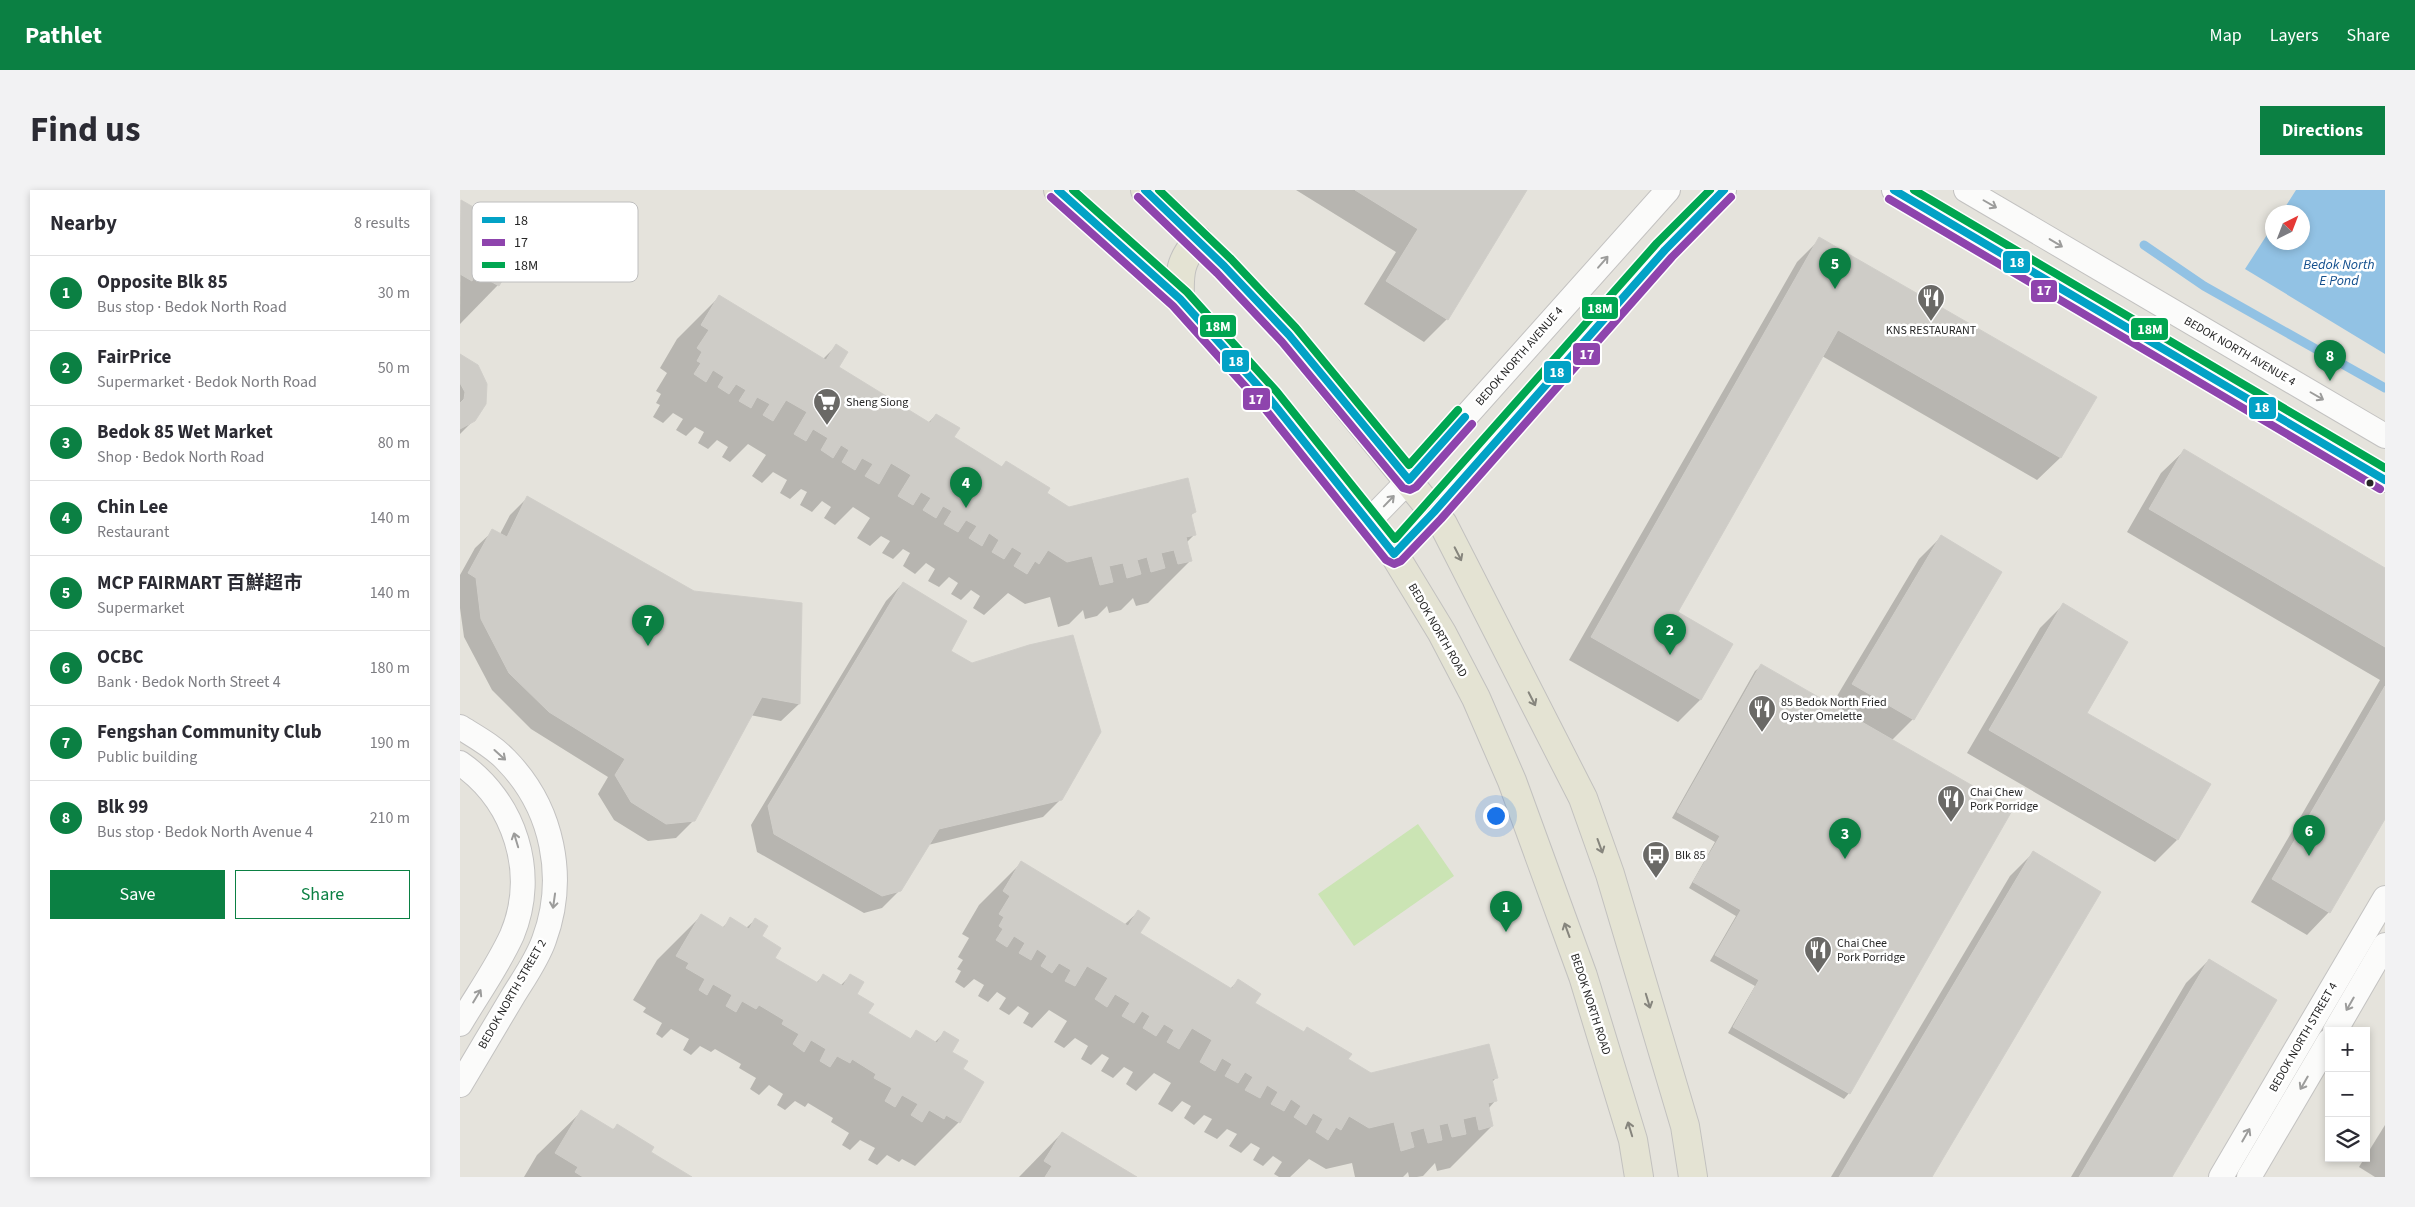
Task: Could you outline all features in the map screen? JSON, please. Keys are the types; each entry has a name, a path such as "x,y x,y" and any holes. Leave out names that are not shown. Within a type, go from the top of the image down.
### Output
{"main road":[{"name":"BEDOK NORTH ROAD","path":"1058,190 1180,299 1269,398 1394,554 1442,633 1476,698 1512,780 1584,976 1633,1140 1639,1177"},
{"path":"1145,190 1198,240 1289,335 1443,524 1583,798 1610,874 1685,1126 1694,1177"},
{"path":"1180,299 1181,267 1187,252 1198,240"}],"street":[{"name":"BEDOK NORTH AVENUE 4","path":"1369,521 1409,480 1668,190"},
{"path":"1394,554 1434,512 1665,250 1724,190"},
{"path":"1894,190 2385,480"},
{"name":"BEDOK NORTH AVENUE 4","path":"1966,190 2385,436"},
{"name":"BEDOK NORTH STREET 2","path":"460,727 485,742 506,760 531,793 544,818 552,845 556,886 552,914 538,954 460,1084"},
{"path":"460,763 489,790 508,817 519,849 523,887 512,936 460,1024"},
{"name":"BEDOK NORTH STREET 4","path":"2221,1177 2385,898"},
{"name":"BEDOK NORTH STREET 4","path":"2336,1027 2385,945"},
{"name":"BEDOK NORTH STREET 4","path":"2249,1177 2325,1048"}],"green space":[{"path":"1418,824 1454,876 1354,946 1318,894"}],"water":[{"name":"Bedok North E Pond","path":"2296,190 2385,190 2385,354 2245,269 2265,238 2265,250 2310,250 2310,205 2286,205"}],"building":[{"path":"1355,190 1527,190 1448,320 1386,281 1418,229"},
{"path":"461,200 472,206 472,281 460,274"},
{"path":"1819,237 2097,397 2061,458 1838,330 1678,612 1733,644 1701,700 1591,637"},
{"path":"492,282 501,282 499,286"},
{"path":"719,295 826,360 836,344 848,352 839,367 930,423 936,414 960,428 954,437 1002,467 1006,461 1050,488 1047,493 1069,507 1188,478 1196,512 1191,514 1196,535 1186,537 1192,561 1178,564 1174,550 1161,553 1165,568 1151,572 1147,557 1137,560 1141,574 1127,578 1123,563 1109,566 1113,582 1100,585 1092,556 1067,562 1048,550 1039,564 1035,561 1027,574 1014,566 1022,553 1012,547 1004,559 992,552 999,540 989,533 982,546 969,538 977,526 966,520 958,532 944,524 952,511 943,506 936,518 923,510 931,498 921,492 913,505 898,496 911,475 891,463 879,484 865,476 873,464 862,458 855,470 842,462 849,450 841,445 833,458 821,450 828,438 813,429 806,441 794,434 807,412 786,400 773,421 763,415 770,404 757,397 751,408 739,401 746,390 736,384 729,394 718,387 724,377 713,370 706,382 694,374 701,363 697,361 702,352 697,348 709,330 701,325"},
{"path":"460,354 478,365 487,384 486,404 475,421 460,429 460,403 464,399 465,392 460,383"},
{"path":"2184,449 2385,568 2385,647 2149,509"},
{"path":"527,496 694,591 802,603 800,704 762,697 695,821 666,824 631,802 615,775 625,759 549,712 509,673 481,619 476,578 468,573 492,529 507,537"},
{"path":"1941,535 2002,572 1914,720 1852,684"},
{"path":"903,582 967,621 951,651 972,663 1029,645 1073,635 1101,732 1062,800 939,829 901,891 882,896 774,834 768,806"},
{"path":"2063,603 2128,642 2087,713 2211,784 2178,840 1989,730"},
{"path":"1761,664 2013,809 1850,1094 1733,1027 1759,980 1715,955 1741,910 1693,882 1720,836 1677,812"},
{"path":"2385,686 2385,819 2330,913 2272,879"},
{"path":"2033,851 2101,892 1932,1177 1839,1177"},
{"path":"1021,861 1128,926 1138,910 1150,918 1140,933 1232,989 1238,979 1261,994 1255,1003 1304,1032 1307,1027 1352,1054 1348,1059 1371,1073 1489,1044 1498,1078 1492,1079 1497,1101 1488,1103 1493,1126 1479,1130 1476,1116 1463,1119 1466,1134 1452,1137 1448,1123 1439,1125 1442,1140 1428,1143 1424,1128 1410,1132 1414,1147 1401,1151 1394,1122 1369,1128 1349,1116 1341,1130 1336,1127 1328,1140 1316,1132 1323,1119 1313,1113 1306,1125 1294,1117 1301,1106 1291,1099 1284,1111 1271,1104 1278,1092 1267,1085 1260,1098 1245,1090 1253,1077 1245,1072 1238,1083 1225,1076 1232,1064 1222,1058 1215,1071 1200,1062 1212,1040 1192,1028 1179,1049 1167,1042 1174,1030 1164,1024 1156,1036 1143,1028 1150,1016 1142,1011 1134,1023 1122,1016 1130,1003 1115,994 1107,1007 1095,999 1108,978 1087,966 1075,986 1065,981 1071,970 1059,963 1052,973 1041,966 1047,956 1037,949 1031,960 1019,953 1025,943 1014,936 1007,947 996,940 1003,929 999,926 1004,917 999,914 1010,896 1003,891"},
{"path":"701,914 724,928 730,917 749,929 755,918 768,926 762,936 781,948 775,958 818,983 823,974 843,986 850,974 864,982 857,994 874,1004 868,1013 911,1039 916,1030 937,1043 944,1031 959,1040 952,1052 968,1061 963,1069 984,1082 960,1123 946,1115 944,1119 929,1110 922,1122 911,1115 918,1104 902,1095 895,1107 885,1101 892,1088 874,1078 876,1074 852,1059 850,1063 837,1056 830,1067 820,1061 826,1049 811,1040 804,1052 793,1044 799,1034 782,1024 784,1020 759,1005 756,1009 742,1001 736,1012 726,1006 732,995 713,984 707,995 699,990 705,979 686,968 689,963 676,956"},
{"path":"2209,959 2277,1000 2172,1177 2079,1177"},
{"path":"581,1110 614,1130 617,1124 654,1147 651,1152 692,1177 583,1177 575,1172 578,1167 555,1153"},
{"path":"1062,1132 1137,1177 1045,1177 1052,1166 1044,1161"}],"waterway":[{"path":"2144,245 2204,286 2385,388"}],"transit line":[{"name":"18","path":"1058,190 1180,299 1269,398 1394,554 1434,512 1665,250 1724,190"},
{"name":"18M","path":"1073,190 1187,292 1277,392 1395,539 1657,243 1710,190"},
{"name":"18","path":"1145,190 1224,266 1289,335 1409,480 1465,417"},
{"name":"18M","path":"1159,190 1231,259 1296,328 1409,465 1458,410"},
{"name":"18","path":"1894,190 2385,480"},
{"name":"18M","path":"1914,190 2385,468"},
{"name":"17","path":"1051,197 1173,306 1261,404 1386,560 1394,564 1401,561 1441,519 1672,257 1731,197"},
{"name":"17","path":"1138,197 1217,273 1282,342 1403,488 1410,490 1416,487 1472,424"},
{"name":"17","path":"1889,199 2380,489"}],"place":[{"name":"MCP FAIRMART 百鮮超市","path":"1835,289"},
{"name":"KNS RESTAURANT","path":"1931,322"},
{"name":"Blk 99","path":"2330,381"},
{"name":"Sheng Siong","path":"827,426"},
{"name":"Chin Lee","path":"966,508"},
{"name":"Fengshan Community Club","path":"648,646"},
{"name":"FairPrice","path":"1670,655"},
{"name":"85 Bedok North Fried Oyster Omelette","path":"1762,733"},
{"name":"Chai Chew Pork Porridge","path":"1951,823"},
{"name":"OCBC","path":"2309,856"},
{"name":"Bedok 85 Wet Market","path":"1845,859"},
{"name":"Blk 85","path":"1656,879"},
{"name":"Opposite Blk 85","path":"1506,932"},
{"name":"Chai Chee Pork Porridge","path":"1818,974"}]}
